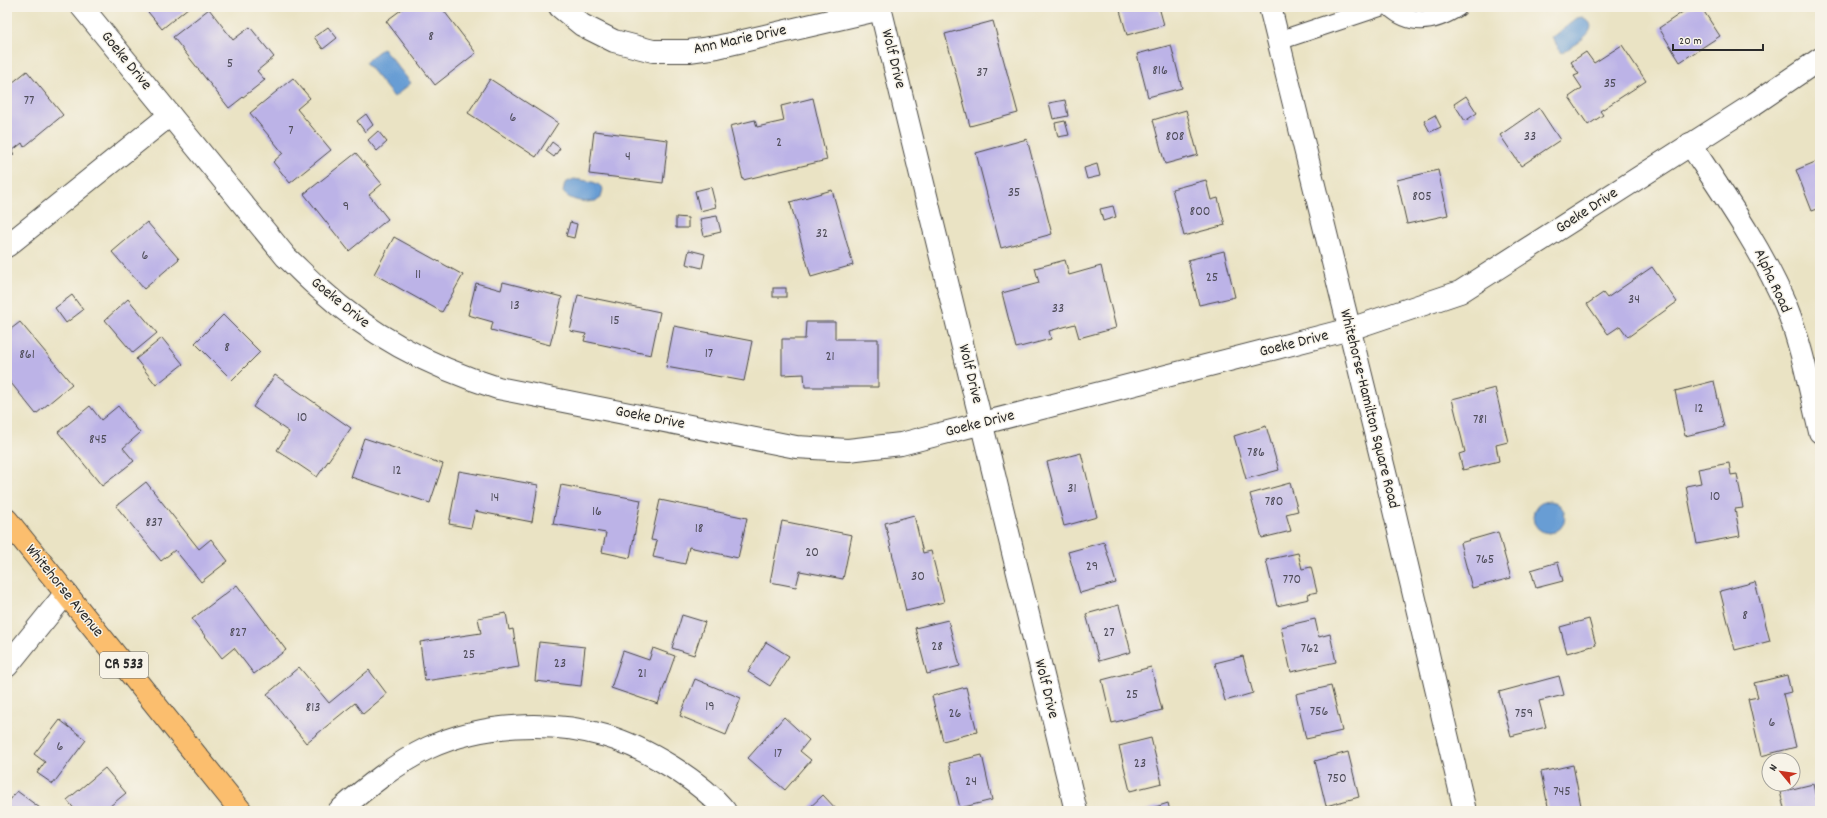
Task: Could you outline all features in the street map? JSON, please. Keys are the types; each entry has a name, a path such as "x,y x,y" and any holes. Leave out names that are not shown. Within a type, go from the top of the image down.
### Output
{"main road":[{"name":"Whitehorse Avenue","path":"7,520 241,811"}],"street":[{"name":"Goeke Drive","path":"82,7 286,257 322,291 369,327 419,357 473,380 498,388 796,447 848,450 901,444 1350,329 1460,292 1820,59"},
{"name":"Ann Marie Drive","path":"560,7 582,25 614,41 653,51 689,51 717,47 881,8"},
{"name":"Whitehorse-Hamilton Square Road","path":"1270,7 1350,329 1465,811"},
{"name":"Wolf Drive","path":"881,8 1076,811"},
{"path":"7,246 170,115"},
{"name":"Alpha Road","path":"1690,144 1757,246 1786,307 1802,357 1820,432"},
{"path":"7,666 66,593"},
{"path":"339,811 393,767 429,748 472,733 521,726 562,728 606,736 648,752 691,779 725,811"}],"lane":[{"path":"1278,41 1380,7"},
{"path":"1390,7 1396,13 1411,18 1428,21 1443,16 1458,7"}],"water":[{"path":"1582,17 1589,22 1591,27 1589,32 1562,53 1552,38 1577,18"},
{"path":"383,48 411,83 394,97 365,62"},
{"path":"574,179 590,181 600,186 603,189 601,198 587,202 576,200 566,195 563,192 565,183"},
{"path":"1546,501 1552,501 1561,505 1565,517 1561,529 1552,533 1546,533 1537,529 1533,520 1533,514 1537,505"}],"building":[{"path":"144,7 189,7 162,29"},
{"path":"405,7 441,7 476,53 435,85 386,21"},
{"path":"1119,7 1159,7 1164,25 1127,35"},
{"path":"1690,7 1701,7 1720,36 1680,62 1659,28"},
{"path":"209,9 233,40 250,27 274,57 257,71 265,80 229,108 173,37"},
{"path":"993,21 1018,113 970,126 945,34"},
{"path":"328,27 337,38 323,49 314,37"},
{"path":"1171,45 1182,88 1148,97 1137,54"},
{"path":"1622,45 1646,81 1600,111 1603,115 1588,125 1569,97 1582,88 1574,76 1579,74 1571,62 1586,52 1594,63"},
{"path":"27,71 63,115 24,147 22,143 12,151 14,154 7,159 7,87"},
{"path":"293,78 310,98 297,109 331,150 290,183 273,162 283,153 250,113"},
{"path":"490,79 558,123 536,157 468,113"},
{"path":"1466,96 1477,113 1465,121 1454,104"},
{"path":"813,98 827,160 743,180 730,126 755,120 757,127 784,121 781,106"},
{"path":"1065,100 1068,116 1053,119 1049,103"},
{"path":"1539,108 1560,140 1521,166 1500,135"},
{"path":"1186,110 1198,155 1165,164 1153,120"},
{"path":"366,114 373,125 365,132 357,121"},
{"path":"1435,115 1441,127 1430,132 1424,121"},
{"path":"1065,121 1069,135 1058,137 1055,123"},
{"path":"378,131 387,142 377,151 368,140"},
{"path":"594,131 668,140 663,183 589,174"},
{"path":"1027,139 1052,234 1001,248 976,153"},
{"path":"552,142 560,148 554,157 546,151"},
{"path":"356,153 382,184 369,195 388,219 349,251 304,194"},
{"path":"1820,160 1820,208 1812,211 1796,170"},
{"path":"1097,164 1100,176 1087,179 1084,168"},
{"path":"1438,170 1448,215 1407,224 1397,180"},
{"path":"1206,180 1211,200 1218,198 1225,225 1184,236 1172,189"},
{"path":"711,187 716,207 700,211 695,191"},
{"path":"832,190 853,265 811,277 790,202"},
{"path":"1113,206 1116,217 1103,221 1100,209"},
{"path":"717,216 721,232 704,236 700,219"},
{"path":"676,217 688,218 688,228 676,228"},
{"path":"147,222 179,259 144,289 112,252"},
{"path":"570,222 577,224 574,238 566,236"},
{"path":"394,237 463,275 442,312 374,274"},
{"path":"689,250 705,254 702,268 686,264"},
{"path":"1224,251 1235,297 1199,305 1188,260"},
{"path":"1065,260 1069,275 1101,266 1116,328 1079,338 1075,324 1049,331 1051,339 1016,348 1002,293 1039,283 1035,268"},
{"path":"1652,267 1677,302 1628,337 1620,326 1608,334 1587,304 1603,293 1607,298"},
{"path":"503,282 562,297 550,345 491,330 493,322 468,315 476,283 501,290"},
{"path":"773,288 786,288 786,297 773,297"},
{"path":"72,295 83,310 66,323 55,308"},
{"path":"578,295 660,312 651,355 584,341 586,334 570,331"},
{"path":"128,299 157,333 133,353 105,320"},
{"path":"223,315 260,352 232,380 195,343"},
{"path":"20,322 72,384 36,414 7,378 7,332"},
{"path":"806,322 835,322 835,339 878,339 878,387 805,387 804,374 782,375 782,339 805,339"},
{"path":"674,326 752,341 744,381 666,367"},
{"path":"162,338 183,364 156,385 136,359"},
{"path":"275,375 351,428 317,477 277,450 289,432 253,407"},
{"path":"1714,381 1724,427 1685,436 1675,391"},
{"path":"1495,388 1508,442 1496,445 1499,461 1463,470 1459,454 1465,452 1452,399"},
{"path":"90,406 101,420 118,406 140,433 123,448 134,461 102,486 58,432"},
{"path":"1266,426 1279,470 1246,479 1234,436"},
{"path":"364,438 443,464 430,503 351,477"},
{"path":"1081,453 1097,517 1064,526 1047,462"},
{"path":"1729,463 1731,475 1737,474 1743,508 1735,509 1740,536 1697,544 1686,486 1701,483 1698,469"},
{"path":"459,471 538,485 532,522 475,511 471,528 449,524"},
{"path":"146,482 199,549 211,539 228,561 201,582 175,550 161,561 116,506"},
{"path":"1290,483 1298,511 1286,514 1291,531 1262,538 1250,494"},
{"path":"561,485 641,500 630,558 602,552 606,533 553,524"},
{"path":"660,500 747,518 738,558 689,547 685,564 653,557 657,541 651,540"},
{"path":"914,515 923,553 931,551 944,602 906,611 885,523"},
{"path":"782,521 852,535 843,579 800,571 796,587 770,582"},
{"path":"1498,532 1511,578 1472,588 1460,543"},
{"path":"1104,542 1116,583 1080,593 1068,552"},
{"path":"1298,553 1302,569 1311,567 1317,592 1308,594 1309,599 1277,606 1266,560"},
{"path":"1558,562 1563,581 1536,588 1531,570"},
{"path":"1755,582 1770,641 1735,650 1720,591"},
{"path":"237,585 286,650 254,674 234,648 222,658 192,619"},
{"path":"1119,605 1131,652 1099,661 1086,614"},
{"path":"506,613 509,630 513,629 519,667 425,681 420,642 481,633 478,618"},
{"path":"682,615 705,622 694,655 672,648"},
{"path":"1315,619 1319,637 1330,634 1336,662 1291,672 1281,627"},
{"path":"1589,619 1596,645 1567,653 1560,627"},
{"path":"948,620 960,666 927,674 915,628"},
{"path":"539,642 585,647 581,686 535,681"},
{"path":"766,642 789,656 770,686 748,672"},
{"path":"653,648 675,656 658,704 611,688 623,651 649,660"},
{"path":"1243,656 1253,693 1225,701 1215,663"},
{"path":"299,667 329,703 369,670 387,694 363,714 355,703 306,743 267,694"},
{"path":"1151,667 1162,710 1112,723 1102,680"},
{"path":"1787,675 1791,692 1783,694 1796,747 1777,752 1761,752 1761,756 1748,699 1758,697 1754,683"},
{"path":"1559,676 1564,695 1539,701 1546,727 1511,736 1499,692"},
{"path":"695,679 741,698 726,735 680,716"},
{"path":"1331,686 1342,731 1306,739 1296,694"},
{"path":"966,687 977,732 943,741 932,696"},
{"path":"784,717 809,740 800,751 811,760 785,790 748,758"},
{"path":"60,720 86,740 53,784 37,773 45,762 34,754"},
{"path":"1151,738 1162,783 1130,791 1119,746"},
{"path":"1348,752 1359,797 1326,806 1315,761"},
{"path":"982,755 992,800 960,808 949,763"},
{"path":"1573,765 1582,811 1549,811 1541,772"},
{"path":"105,768 126,793 104,811 76,811 67,800"},
{"path":"1813,784 1819,811 1785,811 1780,792 1801,792 1801,787"},
{"path":"17,791 40,808 38,811 7,811 7,804"},
{"path":"823,795 838,811 806,811"},
{"path":"1168,803 1170,811 1143,811"}]}
